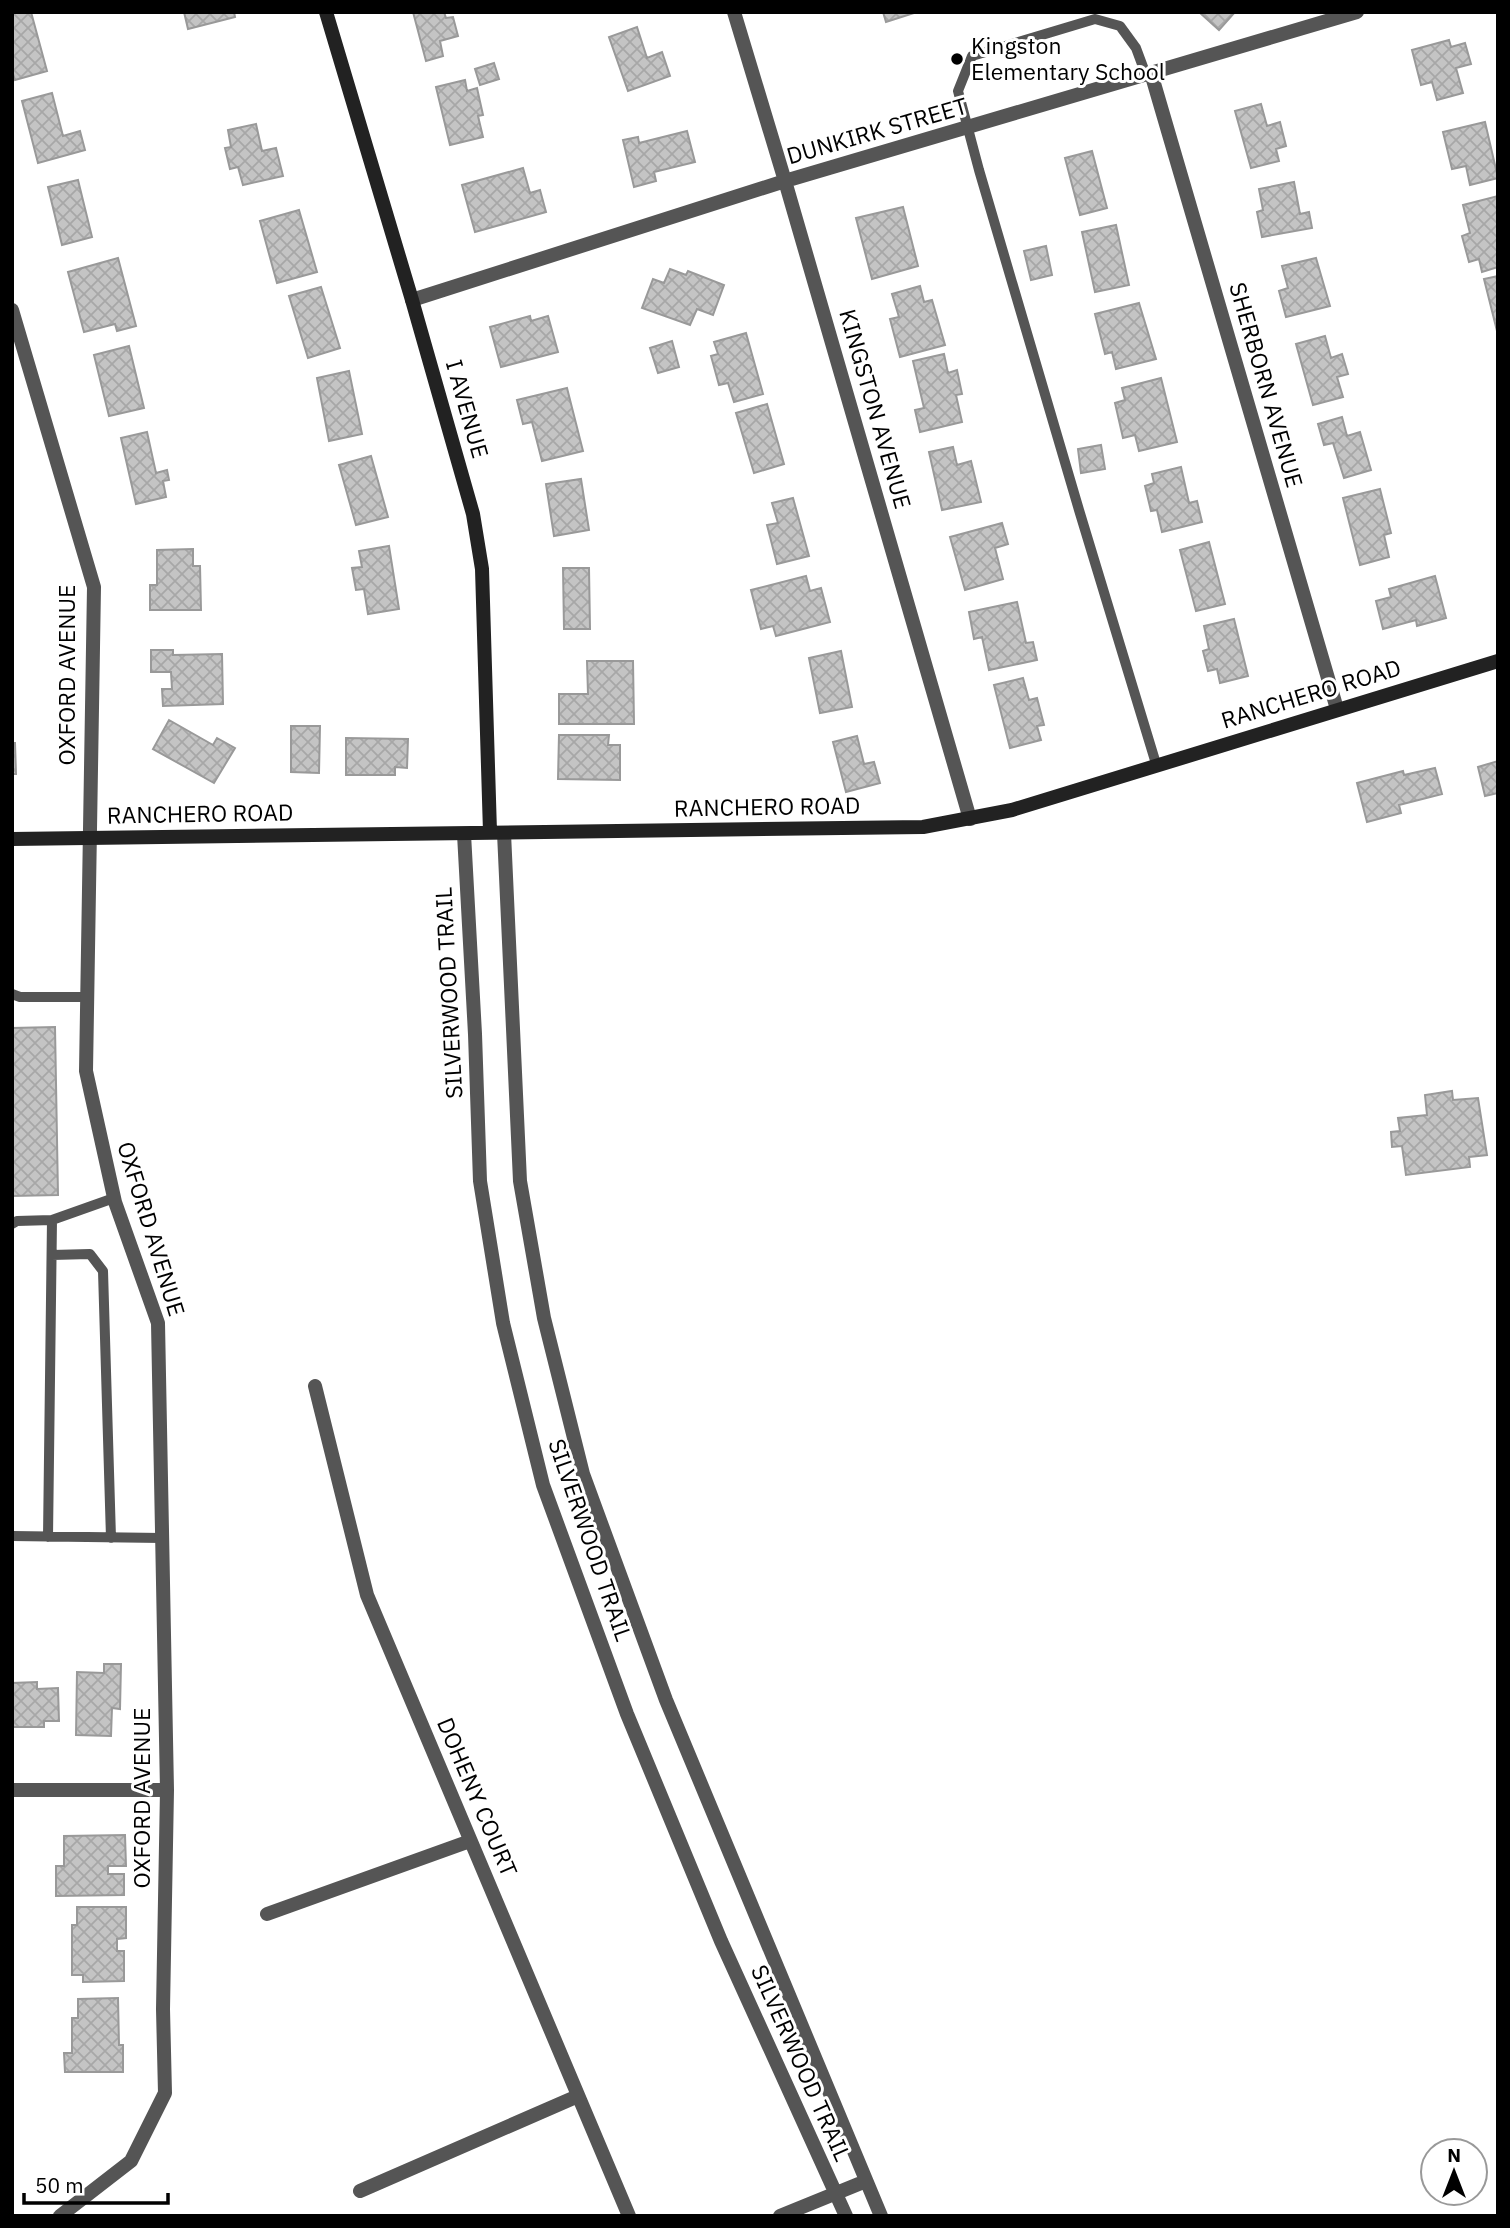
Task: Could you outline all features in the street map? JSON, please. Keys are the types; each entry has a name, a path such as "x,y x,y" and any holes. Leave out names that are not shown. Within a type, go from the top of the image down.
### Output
{"main road":[{"name":"I AVENUE","path":"326,12 473,514 482,569 497,832"},
{"name":"RANCHERO ROAD","path":"12,839 905,829 1012,810 1498,661"}],"street":[{"name":"KINGSTON AVENUE","path":"734,12 970,819"},
{"name":"DUNKIRK STREET","path":"412,300 785,181 1357,12"},
{"name":"SHERBORN AVENUE","path":"1149,74 1337,709"},
{"name":"OXFORD AVENUE","path":"12,310 94,587 86,1071 114,1198 158,1323 167,1790 163,2009 165,2093 131,2161 60,2216"},
{"name":"SILVERWOOD TRAIL","path":"497,832 520,1181 544,1318 583,1474 666,1700 881,2216"},
{"name":"SILVERWOOD TRAIL","path":"464,834 480,1181 503,1323 543,1485 637,1739 721,1941 846,2216"},
{"name":"DOHENY COURT","path":"315,1386 367,1595 629,2216"},
{"path":"12,1790 167,1790"},
{"path":"267,1914 470,1841"},
{"path":"360,2191 578,2096"},
{"path":"780,2216 866,2180"}],"lane":[{"path":"1149,74 1136,48 1120,26 1095,19 972,56 958,91 970,127 979,170 1157,766"},
{"path":"12,994 20,997 86,997"},
{"path":"12,1224 16,1221 52,1220 114,1198"},
{"path":"48,1537 52,1220"},
{"path":"52,1255 90,1254 103,1271 111,1538"},
{"path":"12,1536 162,1538"}],"building":[{"path":"31,12 47,71 15,80 12,71 12,14"},
{"path":"184,12 234,12 235,17 188,29"},
{"path":"413,12 444,12 446,18 453,17 458,36 440,41 443,56 426,61"},
{"path":"883,12 917,12 886,22"},
{"path":"1199,12 1235,12 1219,30"},
{"path":"637,27 647,58 662,52 670,76 628,91 609,37"},
{"path":"1449,40 1451,47 1465,43 1471,64 1456,68 1463,93 1437,100 1432,82 1421,85 1412,50"},
{"path":"494,63 499,79 480,85 475,69"},
{"path":"465,80 467,91 477,88 483,115 478,116 483,137 450,145 436,87"},
{"path":"52,93 63,136 80,131 85,150 38,163 22,101"},
{"path":"1261,104 1267,126 1280,122 1286,146 1276,149 1279,161 1251,168 1235,111"},
{"path":"1485,122 1498,178 1470,185 1466,166 1452,169 1443,132"},
{"path":"256,124 262,151 276,148 283,176 243,185 238,167 230,169 225,148 231,147 228,130"},
{"path":"687,131 695,162 654,172 656,181 634,187 623,140 638,137 639,143"},
{"path":"1092,151 1107,208 1080,215 1065,158"},
{"path":"523,168 530,193 540,190 546,212 475,232 462,185"},
{"path":"78,180 92,237 62,245 48,187"},
{"path":"1294,182 1300,214 1309,212 1312,228 1262,237 1257,212 1263,210 1259,189"},
{"path":"1498,196 1498,267 1482,272 1479,259 1469,262 1462,236 1470,233 1463,205"},
{"path":"903,207 918,266 872,279 856,218"},
{"path":"299,210 317,272 277,283 260,221"},
{"path":"1116,225 1129,285 1095,292 1082,232"},
{"path":"1046,246 1052,275 1031,280 1024,251"},
{"path":"118,258 136,326 117,331 115,324 84,332 68,272"},
{"path":"1316,258 1330,306 1286,317 1279,291 1288,288 1282,266"},
{"path":"670,269 686,275 688,271 724,285 713,315 697,309 690,325 642,308 653,279 664,283"},
{"path":"1498,276 1498,331 1497,331 1484,279"},
{"path":"920,286 924,302 932,300 945,345 900,357 890,319 899,317 892,294"},
{"path":"321,287 340,348 308,358 289,296"},
{"path":"1139,303 1156,359 1116,369 1112,352 1105,354 1095,314"},
{"path":"530,316 531,321 548,316 558,352 501,367 490,327"},
{"path":"746,333 763,394 734,402 728,383 719,385 711,356 718,354 714,342"},
{"path":"1325,336 1331,358 1342,354 1348,374 1337,377 1343,397 1313,405 1296,344"},
{"path":"672,341 679,367 658,373 650,348"},
{"path":"129,346 144,408 109,416 94,355"},
{"path":"944,354 948,373 957,370 962,394 956,395 962,422 920,432 915,410 924,408 913,361"},
{"path":"349,371 362,434 329,441 317,378"},
{"path":"1161,378 1177,442 1139,451 1135,435 1123,438 1115,403 1125,400 1122,388"},
{"path":"567,388 583,451 542,461 532,422 523,424 517,400"},
{"path":"767,404 784,464 754,473 736,413"},
{"path":"1342,417 1347,436 1360,432 1371,470 1344,478 1333,443 1324,445 1318,424"},
{"path":"147,432 156,473 167,470 169,480 163,481 166,497 136,504 121,438"},
{"path":"1101,445 1105,469 1081,473 1078,449"},
{"path":"953,447 957,465 971,461 981,502 942,510 929,452"},
{"path":"371,456 388,517 356,525 339,465"},
{"path":"1181,467 1189,503 1197,501 1202,522 1162,532 1157,510 1151,511 1145,486 1154,483 1152,474"},
{"path":"581,479 589,530 554,536 546,484"},
{"path":"1380,489 1391,533 1384,535 1389,557 1360,565 1343,498"},
{"path":"793,498 809,556 777,564 767,525 778,523 772,503"},
{"path":"1002,523 1008,544 995,548 1003,579 965,590 950,537"},
{"path":"1209,542 1225,604 1196,611 1180,550"},
{"path":"389,546 399,609 368,614 364,589 356,590 352,568 362,567 359,551"},
{"path":"193,549 193,566 200,566 201,610 150,610 150,585 157,585 157,550"},
{"path":"563,568 589,568 590,629 564,629"},
{"path":"806,576 810,591 821,588 830,622 776,636 773,626 761,629 751,590"},
{"path":"1435,576 1446,618 1417,626 1416,620 1383,629 1376,601 1391,597 1389,589"},
{"path":"1017,602 1026,643 1033,642 1037,660 989,670 982,637 974,639 969,612"},
{"path":"1234,619 1248,676 1220,683 1217,669 1208,671 1203,651 1209,649 1204,626"},
{"path":"151,650 173,650 173,655 222,654 223,704 163,706 162,689 172,689 171,672 151,672"},
{"path":"841,651 852,707 820,713 809,658"},
{"path":"587,661 633,661 634,724 559,724 559,694 588,694"},
{"path":"1023,678 1029,700 1037,698 1044,725 1037,726 1041,740 1010,748 994,685"},
{"path":"169,720 213,745 217,738 235,748 214,783 153,749"},
{"path":"291,726 320,726 319,773 291,772"},
{"path":"559,735 609,735 608,745 620,745 620,780 558,779"},
{"path":"857,736 864,764 874,762 880,783 846,792 833,742"},
{"path":"346,738 408,739 407,768 395,767 395,775 346,775"},
{"path":"12,743 15,743 16,774 12,774"},
{"path":"1498,761 1498,793 1485,796 1478,767"},
{"path":"1435,768 1442,794 1399,805 1401,813 1367,822 1357,783 1403,771 1404,775"},
{"path":"55,1027 58,1195 12,1196 12,1028"},
{"path":"1452,1091 1453,1100 1478,1098 1487,1155 1469,1157 1470,1167 1406,1175 1402,1146 1392,1147 1391,1132 1400,1131 1398,1118 1427,1115 1425,1095"},
{"path":"104,1664 121,1664 120,1709 112,1708 111,1736 76,1735 77,1672 104,1673"},
{"path":"37,1682 37,1689 58,1688 59,1721 44,1721 44,1727 12,1727 12,1683"},
{"path":"125,1835 126,1866 108,1866 108,1874 124,1874 124,1895 56,1896 56,1866 64,1866 64,1836"},
{"path":"77,1907 126,1907 126,1938 117,1939 117,1951 124,1951 124,1981 83,1982 83,1975 72,1975 72,1925 77,1925"},
{"path":"118,1998 119,2045 123,2045 123,2072 65,2072 64,2053 72,2053 72,2018 78,2018 78,1999"}],"place":[{"name":"Kingston Elementary School","path":"957,59"}]}
